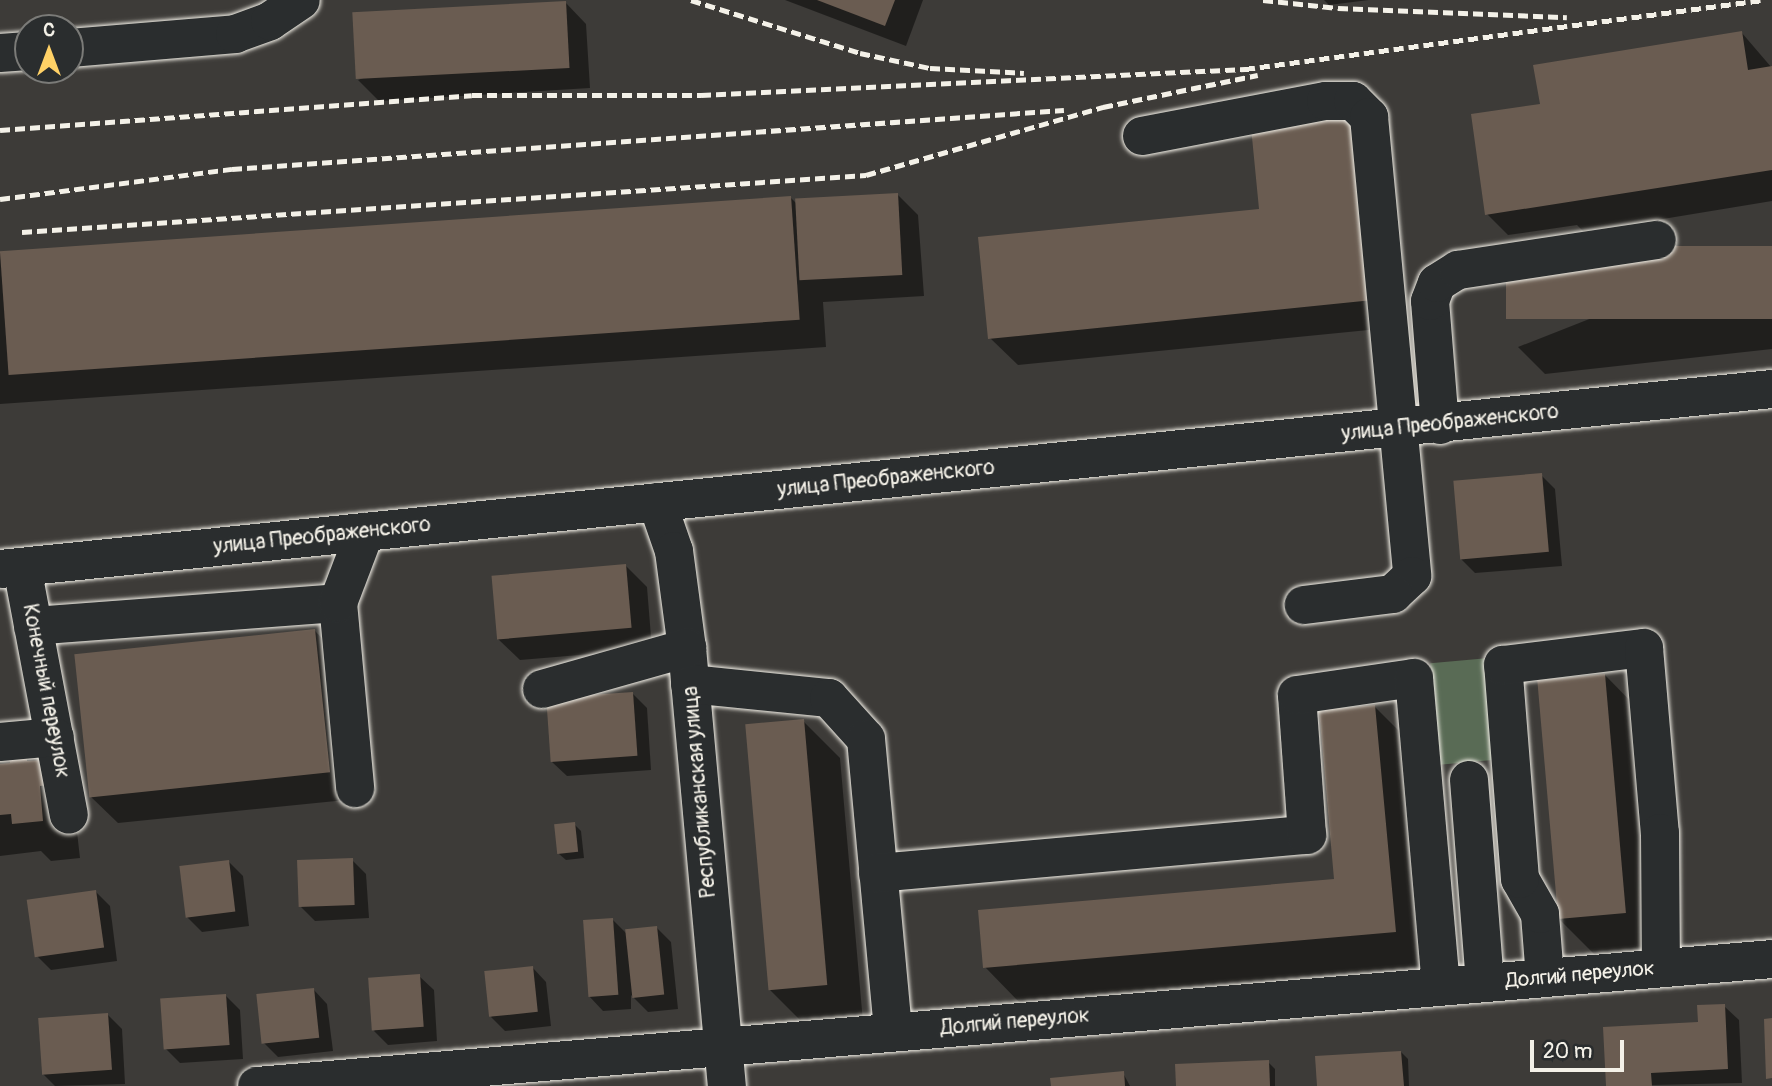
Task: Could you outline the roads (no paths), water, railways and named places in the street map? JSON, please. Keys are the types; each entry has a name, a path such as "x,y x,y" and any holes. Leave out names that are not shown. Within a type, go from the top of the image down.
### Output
{"street":[{"path":"84,47 235,34 270,20 301,0"},
{"path":"1142,136 1326,101 1353,101 1369,117 1412,576 1393,594 1304,605"},
{"path":"1440,425 1430,301 1437,284 1458,270 1657,240"},
{"name":"улица Преображенского","path":"11,568 1440,425 1772,389"},
{"name":"Республиканская улица","path":"657,502 674,551 688,666 727,1086"},
{"path":"355,788 338,603 365,532"},
{"name":"Конечный переулок","path":"11,568 33,626 69,815"},
{"path":"33,626 338,603"},
{"path":"1545,978 1540,915 1520,879 1503,665 1644,648 1660,833 1661,968"},
{"path":"542,689 688,666 829,698 866,739 892,1032"},
{"path":"878,873 1307,835 1297,695 1414,678 1441,986"},
{"path":"0,742 55,737"},
{"path":"1469,780 1485,982"},
{"name":"Долгий переулок","path":"257,1086 1772,959"}],"railway":[{"path":"691,0 860,53 930,68 1024,73"},
{"path":"1263,0 1338,8 1567,17"},
{"path":"0,130 472,95 701,95 1245,69 1763,0"},
{"path":"22,232 866,175 1103,107 1258,75"},
{"path":"0,199 232,169 1064,110"}]}
